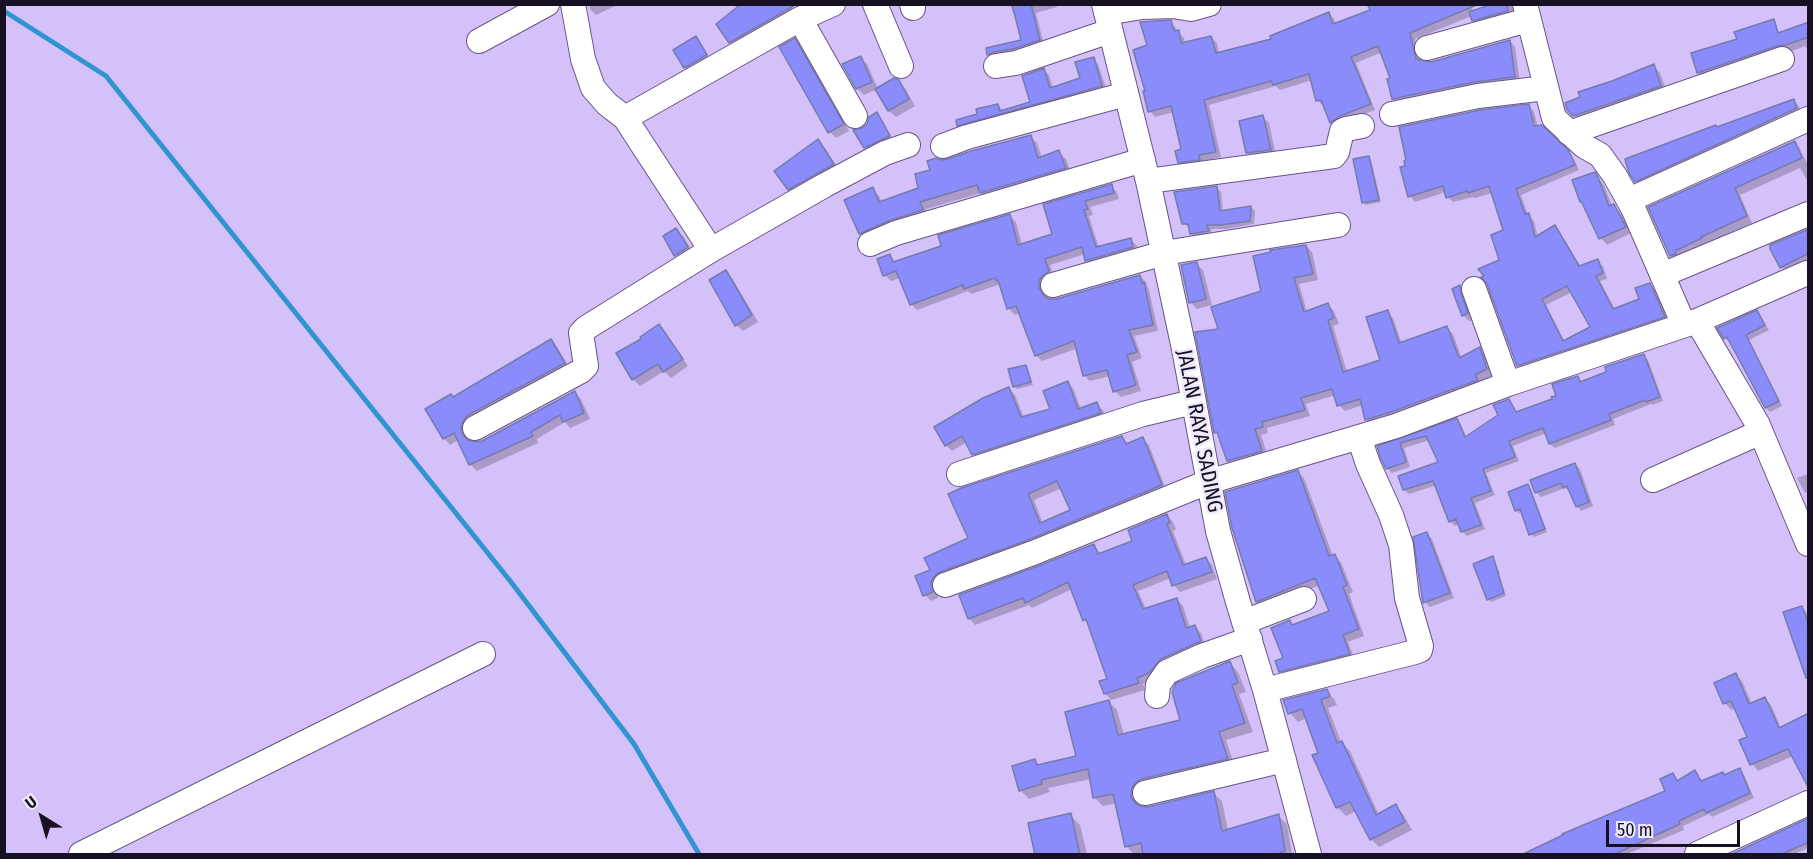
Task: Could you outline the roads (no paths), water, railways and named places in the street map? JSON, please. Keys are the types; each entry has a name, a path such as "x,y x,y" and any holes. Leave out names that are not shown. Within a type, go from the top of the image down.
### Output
{"street":[{"path":"479,41 547,4"},
{"path":"573,4 583,59 593,88 607,104 625,118 711,250"},
{"path":"625,118 800,19 833,4"},
{"path":"875,4 901,66"},
{"path":"996,66 1016,63 1107,16 1142,7 1173,6 1191,9 1209,4"},
{"path":"1427,48 1526,12 1554,118 1584,146 1600,155 1629,200 1662,275 1690,323 1761,432 1801,507 1809,544"},
{"name":"JALAN RAYA SADING","path":"1107,16 1164,254 1218,531 1265,690 1309,855"},
{"path":"800,19 855,116"},
{"path":"1569,133 1782,59"},
{"path":"1392,114 1478,96 1546,88"},
{"path":"943,146 967,137 1126,94"},
{"path":"1629,200 1809,119"},
{"path":"870,244 896,233 1145,171 1334,156 1342,131 1362,126"},
{"path":"475,428 581,371 585,366 581,333 711,250 885,153 908,145"},
{"path":"1662,275 1809,214"},
{"path":"1053,285 1164,254 1338,225"},
{"path":"945,585 1034,553 1208,482 1396,426 1508,384 1690,323 1808,273"},
{"path":"1474,289 1508,384"},
{"path":"959,474 1143,414 1193,402"},
{"path":"1653,480 1761,432"},
{"path":"1265,690 1420,650 1421,646 1407,598 1401,545 1359,437"},
{"path":"1157,696 1158,685 1167,672 1202,657 1304,599"},
{"path":"81,855 483,654"},
{"path":"1145,793 1284,760"},
{"path":"1697,855 1809,803"}],"waterway":[{"path":"4,11 106,76 511,582 634,744 699,854"}]}
